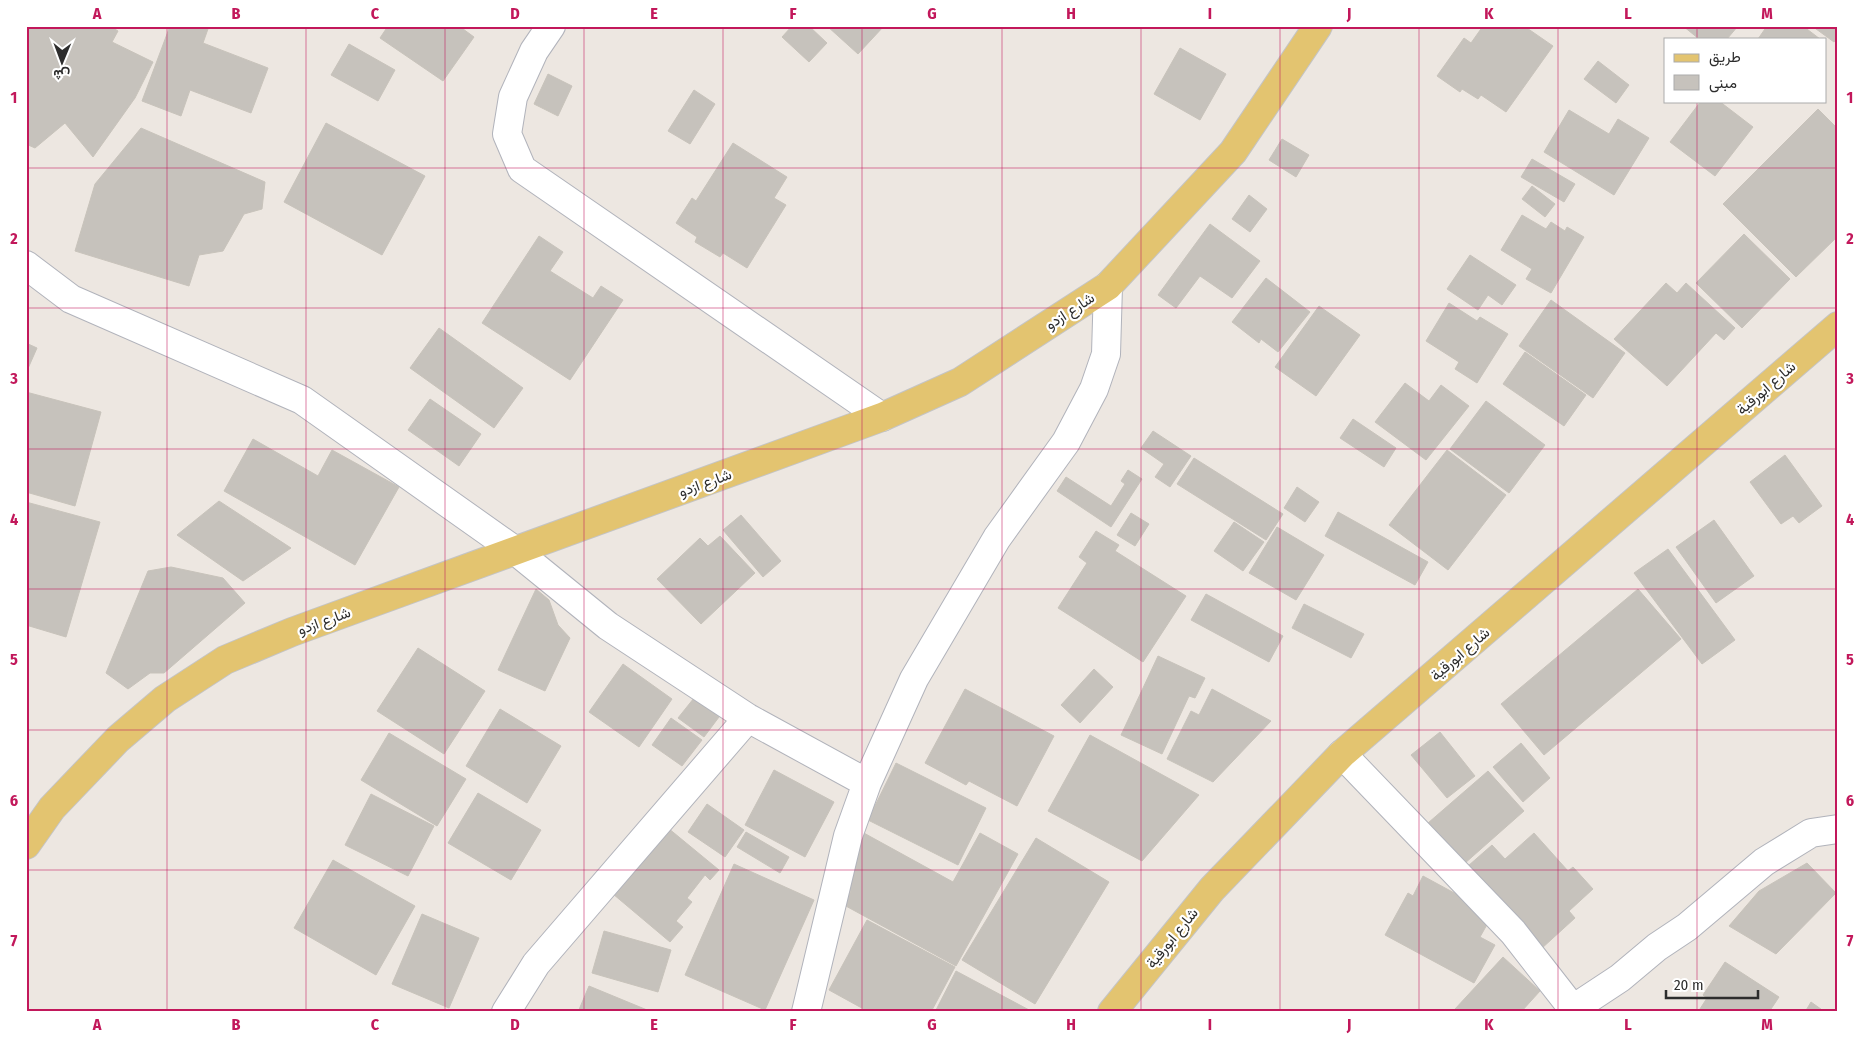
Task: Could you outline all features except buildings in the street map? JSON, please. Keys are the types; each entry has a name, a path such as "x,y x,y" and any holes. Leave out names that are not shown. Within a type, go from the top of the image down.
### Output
{"main road":[{"name":"شارع ازدو","path":"26,845 52,808 118,739 165,699 225,660 292,632 517,552 882,417 960,382 1108,286 1233,152 1318,26"},
{"name":"شارع ابورقية","path":"1112,1012 1212,889 1342,754 1838,326"}],"street":[{"path":"551,26 534,51 513,97 507,134 522,169 882,417"},
{"path":"26,265 71,299 302,400 517,552 608,626 748,718 867,783"},
{"path":"806,1012 848,836 867,783 914,679 998,538 1066,442 1094,389 1106,354 1108,286"},
{"path":"506,1012 536,964 748,718"},
{"path":"1342,754 1512,932 1572,1010 1620,978 1656,948 1687,927 1764,862 1811,833 1838,829"}]}
